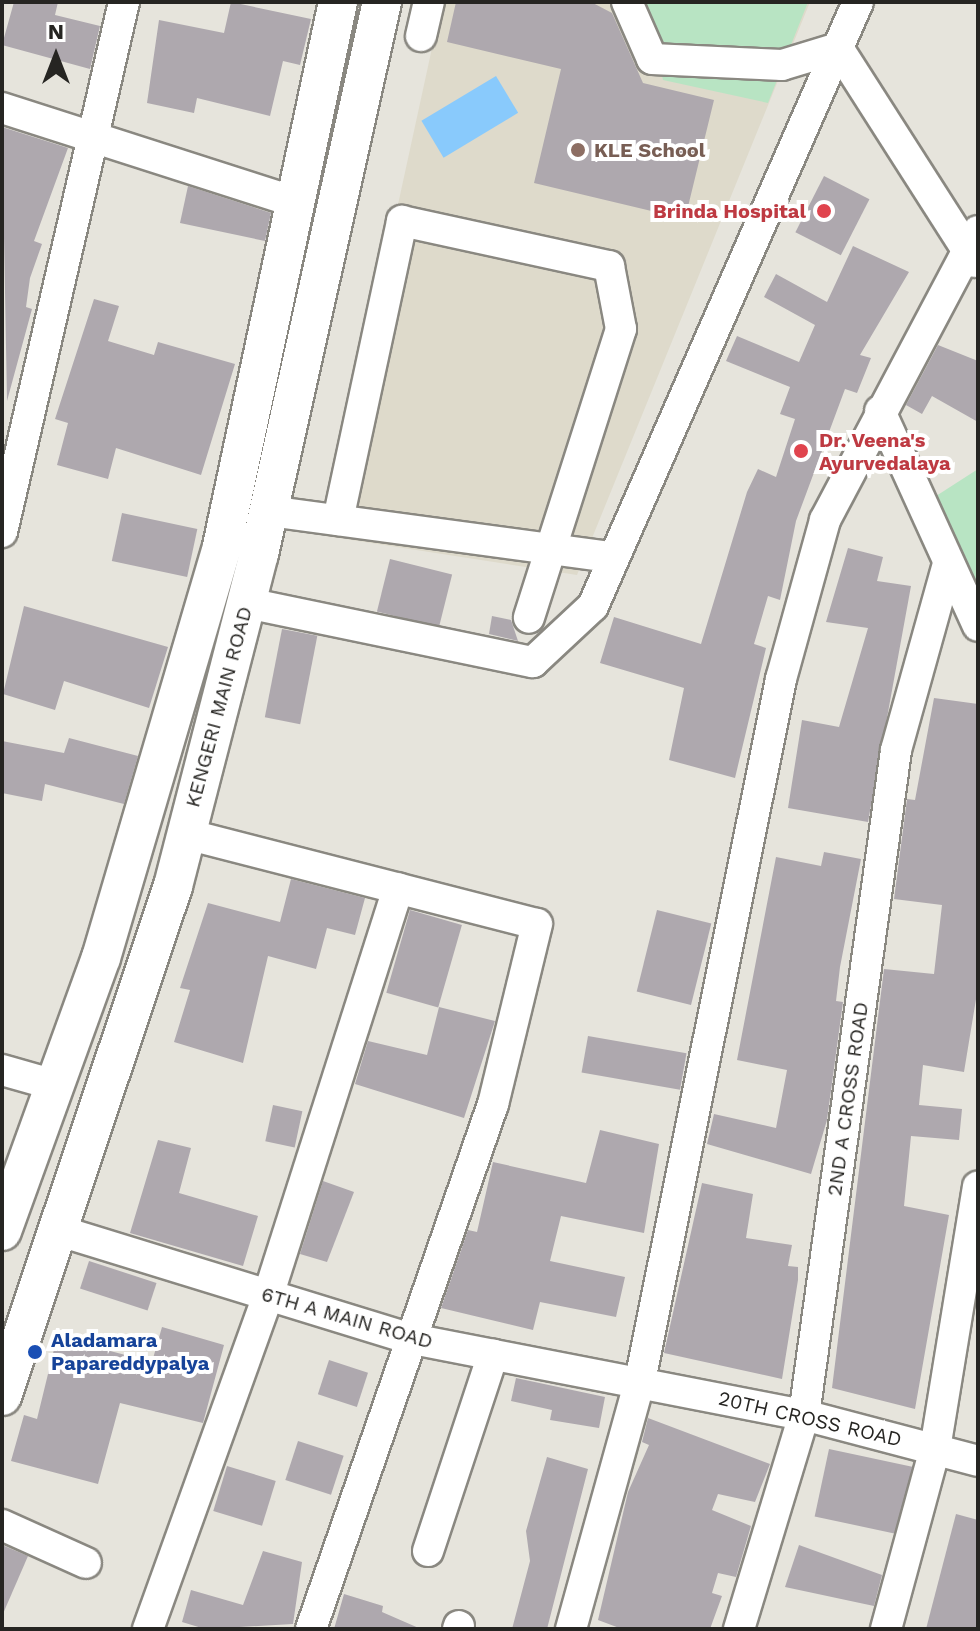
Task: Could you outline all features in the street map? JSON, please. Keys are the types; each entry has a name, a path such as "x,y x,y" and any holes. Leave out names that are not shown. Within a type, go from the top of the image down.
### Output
{"main road":[{"name":"KENGERI MAIN ROAD","path":"2,1231 101,958 221,551 292,201 338,2"},
{"name":"KENGERI MAIN ROAD","path":"2,1396 60,1231 186,834 269,511 382,2"}],"street":[{"path":"2,532 124,2"},
{"path":"421,36 429,2"},
{"path":"627,2 652,59 782,65 838,48"},
{"path":"247,603 533,662 593,606 611,557 858,2"},
{"path":"571,1629 640,1381 781,679 825,520 880,411 975,250 838,48"},
{"path":"2,108 292,201"},
{"path":"338,520 402,221 609,266 621,329 529,618"},
{"path":"880,411 947,567 978,626"},
{"path":"269,511 611,557"},
{"name":"2ND A CROSS ROAD","path":"739,1629 804,1415 896,750 947,567"},
{"path":"186,834 537,924 493,1104 407,1338 311,1629"},
{"path":"148,1629 268,1296 398,888"},
{"path":"2,1070 55,1085"},
{"path":"886,1629 935,1449 978,1186"},
{"name":"6TH A MAIN ROAD","path":"60,1231 407,1338 640,1381"},
{"path":"428,1551 493,1354"},
{"name":"20TH CROSS ROAD","path":"640,1381 804,1415 978,1461"},
{"path":"2,1525 86,1563"}],"shaded area":[{"path":"442,2 810,2 577,575 326,536"}],"green space":[{"path":"645,2 808,2 768,103 663,80"},
{"path":"978,469 978,587 933,498"}],"water":[{"path":"496,76 518,113 444,158 421,121"}],"building":[{"path":"14,2 58,2 55,15 100,26 90,69 2,45"},
{"path":"231,2 311,19 300,65 283,61 270,116 197,98 194,113 147,103 159,20 224,33"},
{"path":"456,2 591,2 612,13 643,83 714,100 685,219 534,183 561,69 447,42"},
{"path":"2,127 68,148 34,241 42,244 30,278 26,307 32,309 7,401"},
{"path":"824,176 869,199 841,255 795,232"},
{"path":"188,186 271,213 265,241 180,223"},
{"path":"853,246 909,272 860,355 871,358 857,393 845,389 796,521 780,600 768,596 754,644 766,648 735,778 669,760 684,688 600,663 614,617 701,644 747,492 758,469 776,477 795,419 780,414 790,387 726,361 737,336 799,362 815,325 764,297 776,274 827,302"},
{"path":"94,299 119,306 108,341 154,355 158,342 235,364 201,475 116,448 108,479 57,465 68,423 55,419"},
{"path":"938,345 978,361 978,422 932,396 922,414 906,405"},
{"path":"122,513 197,529 187,577 112,561"},
{"path":"848,548 883,557 877,581 911,586 868,822 788,808 802,720 839,727 868,628 826,622"},
{"path":"390,559 452,574 439,627 377,611"},
{"path":"24,606 168,647 149,708 64,681 55,710 3,694"},
{"path":"492,616 511,620 518,641 489,634"},
{"path":"282,629 317,636 300,724 265,717"},
{"path":"934,698 978,704 978,987 964,1072 923,1065 919,1105 962,1109 959,1140 911,1136 904,1206 949,1215 915,1409 832,1388 884,969 934,974 942,905 894,899 907,799 915,800"},
{"path":"69,738 138,756 124,804 45,784 42,801 2,793 2,741 64,753"},
{"path":"824,852 861,859 840,967 836,1001 843,1002 827,1120 811,1174 707,1144 714,1114 776,1128 787,1070 737,1060 776,857 821,866"},
{"path":"291,879 365,898 355,935 327,928 316,969 268,956 243,1063 174,1042 190,990 180,988 208,903 280,922"},
{"path":"410,910 462,925 438,1008 386,993"},
{"path":"657,910 711,924 691,1005 637,992"},
{"path":"439,1007 495,1021 464,1118 355,1084 368,1041 427,1055"},
{"path":"588,1036 686,1053 680,1090 582,1072"},
{"path":"273,1105 302,1111 295,1147 265,1141"},
{"path":"600,1130 659,1144 644,1233 561,1216 550,1261 625,1277 616,1317 540,1302 533,1330 441,1308 468,1230 477,1232 493,1162 586,1183"},
{"path":"158,1140 191,1148 179,1193 258,1216 243,1266 130,1233"},
{"path":"323,1181 354,1192 327,1262 300,1254"},
{"path":"702,1183 753,1194 746,1238 792,1245 788,1266 798,1267 798,1280 782,1379 664,1353"},
{"path":"89,1261 157,1283 148,1311 80,1289"},
{"path":"162,1327 224,1345 203,1423 120,1403 98,1484 11,1461 24,1415 37,1419 57,1337 152,1362"},
{"path":"329,1360 368,1373 357,1407 318,1394"},
{"path":"516,1378 605,1397 599,1428 550,1420 552,1410 511,1401"},
{"path":"648,1418 770,1464 755,1502 718,1494 712,1510 751,1526 736,1577 718,1573 712,1593 722,1596 710,1629 622,1629 598,1620 628,1492 649,1445 642,1442"},
{"path":"298,1441 344,1456 331,1495 285,1480"},
{"path":"829,1449 912,1467 898,1534 815,1516"},
{"path":"547,1457 588,1469 547,1629 512,1629 530,1561 526,1531"},
{"path":"227,1466 276,1481 262,1526 213,1511"},
{"path":"956,1514 978,1520 978,1629 926,1629"},
{"path":"2,1545 28,1556 2,1616"},
{"path":"799,1545 882,1575 874,1606 785,1587"},
{"path":"263,1551 302,1562 293,1624 205,1629 182,1622 191,1590 243,1605"},
{"path":"344,1594 383,1606 382,1612 421,1629 334,1629"}],"place":[{"name":"KLE School","path":"578,150"},
{"name":"Brinda Hospital","path":"824,211"},
{"name":"Dr. Veena's Ayurvedalaya","path":"801,451"},
{"name":"Aladamara Papareddypalya","path":"35,1352"}]}
